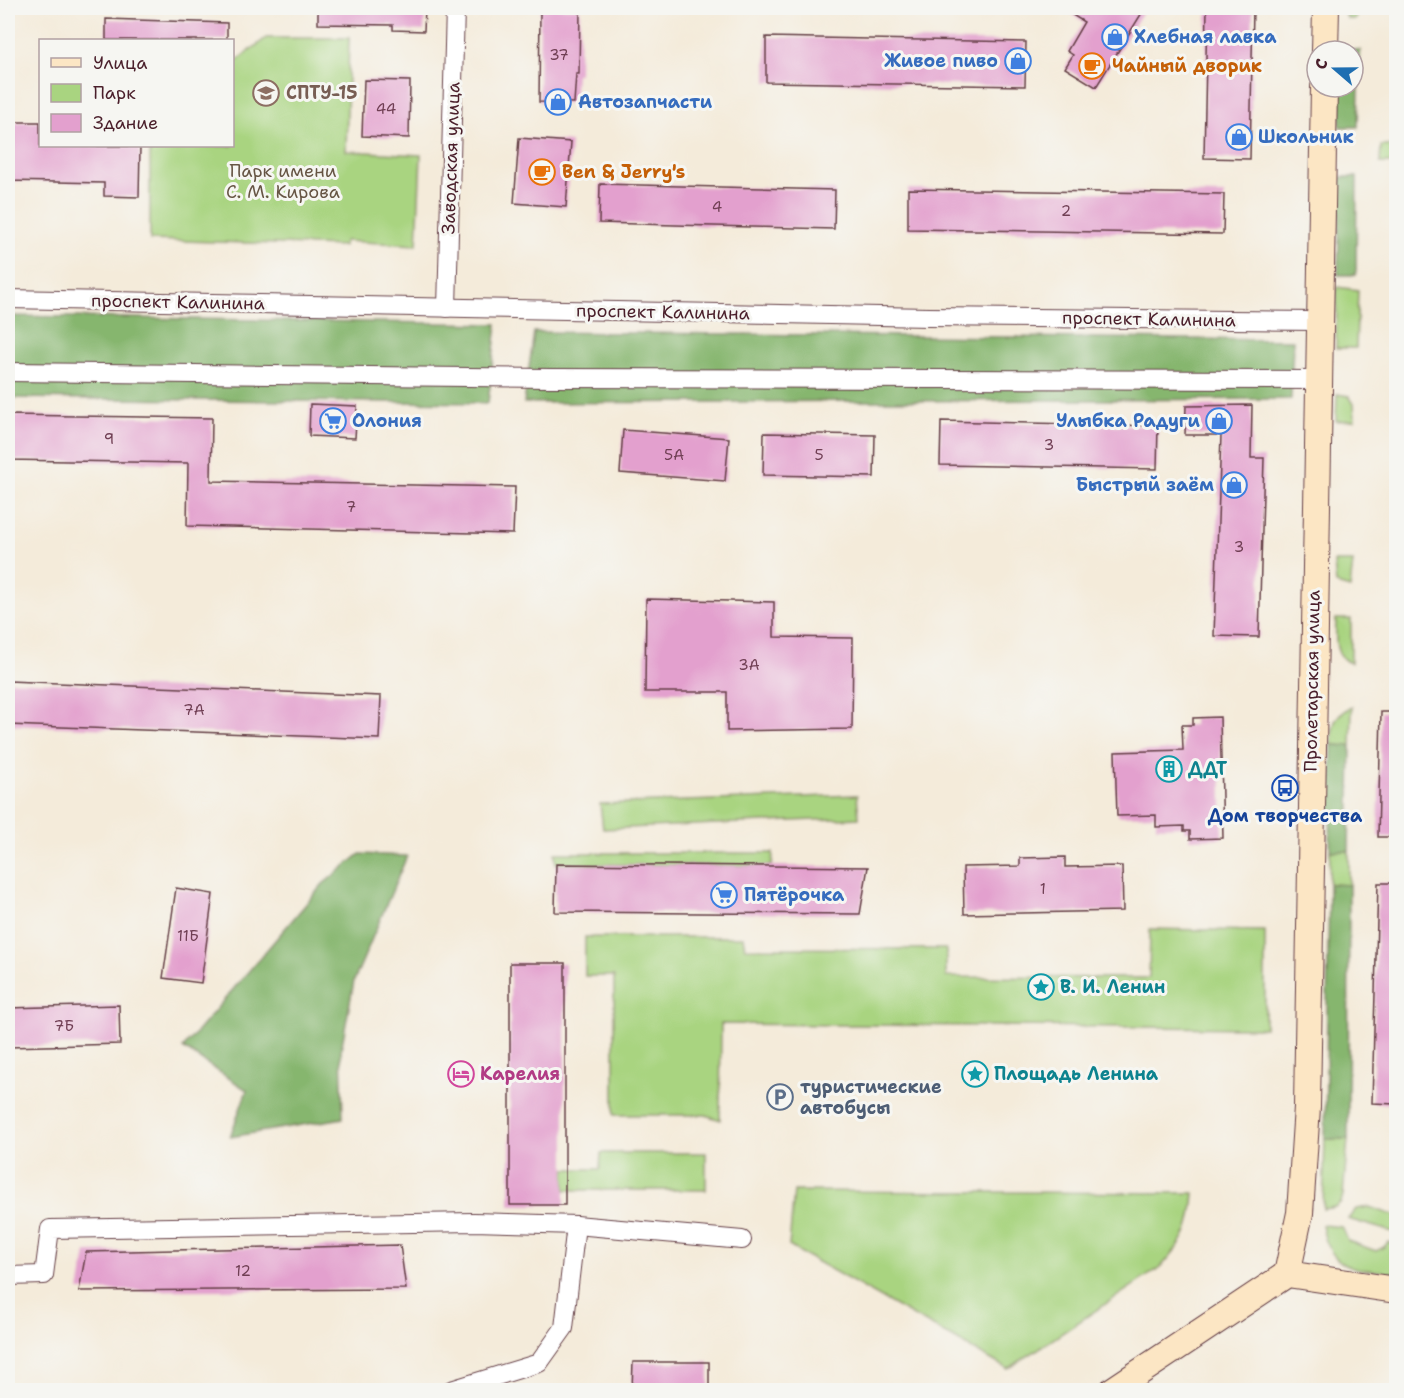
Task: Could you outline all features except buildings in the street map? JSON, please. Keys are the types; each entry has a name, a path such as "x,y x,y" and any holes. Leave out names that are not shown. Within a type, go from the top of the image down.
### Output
{"street":[{"name":"Заводская улица","path":"447,308 455,8"},
{"path":"1325,39 1326,8"},
{"name":"Пролетарская улица","path":"1287,1274 1300,1213 1306,1117 1324,99"},
{"name":"проспект Калинина","path":"8,299 929,317 1319,321"},
{"path":"8,372 539,378 1318,380"},
{"path":"8,1276 44,1275 50,1229 474,1222 576,1225 742,1240"},
{"path":"451,1390 539,1363 564,1328 576,1225"},
{"path":"1113,1390 1287,1274 1396,1290"}],"green space":[{"path":"1341,8 1359,8 1356,19 1348,19"},
{"name":"Парк имени С. М. Кирова","path":"266,38 349,38 346,151 421,155 417,245 344,241 344,246 150,240 150,147 234,147 234,63"},
{"path":"1341,99 1359,99 1358,127 1340,127"},
{"path":"1381,146 1396,146 1396,163 1380,163"},
{"path":"1340,177 1357,177 1356,275 1338,275"},
{"path":"1337,287 1358,290 1356,348 1336,348"},
{"path":"8,316 497,324 488,403 8,398"},
{"path":"534,332 1293,340 1291,399 524,403"},
{"path":"1337,394 1349,396 1354,404 1355,420 1336,421"},
{"path":"1334,562 1353,562 1350,588 1336,584"},
{"path":"1336,619 1351,619 1351,663 1345,660 1338,651"},
{"path":"1352,707 1351,746 1332,745 1332,732 1337,717"},
{"path":"1332,745 1351,746 1349,851 1330,851"},
{"path":"857,795 859,818 603,829 600,804"},
{"path":"1330,851 1349,851 1349,885 1329,884"},
{"path":"555,853 773,853 772,866 556,864"},
{"path":"360,854 407,856 354,981 341,1050 343,1118 230,1137 247,1090 183,1048 323,884"},
{"path":"1329,884 1349,885 1348,1139 1325,1139"},
{"path":"1150,929 1265,931 1265,1028 721,1024 720,1120 706,1115 614,1115 614,976 585,976 585,937 743,937 745,948 946,949 946,977 1149,978"},
{"path":"1325,1139 1348,1139 1341,1202 1335,1207 1323,1209"},
{"path":"601,1153 706,1153 706,1190 565,1190 565,1169 600,1169"},
{"path":"794,1191 1194,1193 1186,1234 1161,1267 1008,1369 789,1246"},
{"path":"1369,1207 1396,1216 1396,1233 1348,1219 1356,1209"},
{"path":"1322,1225 1342,1227 1348,1241 1376,1251 1388,1242 1396,1244 1396,1273 1357,1268 1338,1260 1331,1252"}],"place":[{"name":"Хлебная лавка","path":"1115,37"},
{"name":"Живое пиво","path":"1018,61"},
{"name":"Чайный дворик","path":"1092,66"},
{"name":"СПТУ-15","path":"266,93"},
{"name":"Автозапчасти","path":"558,102"},
{"name":"Школьник","path":"1239,137"},
{"name":"Ben & Jerry's","path":"542,172"},
{"name":"Олония","path":"333,421"},
{"name":"Улыбка Радуги","path":"1219,421"},
{"name":"Быстрый заём","path":"1234,485"},
{"name":"ДДТ","path":"1169,769"},
{"name":"Дом творчества","path":"1285,788"},
{"name":"Пятёрочка","path":"724,895"},
{"name":"В. И. Ленин","path":"1041,987"},
{"name":"Карелия","path":"461,1074"},
{"name":"Площадь Ленина","path":"975,1074"},
{"name":"туристические автобусы","path":"780,1097"}]}
